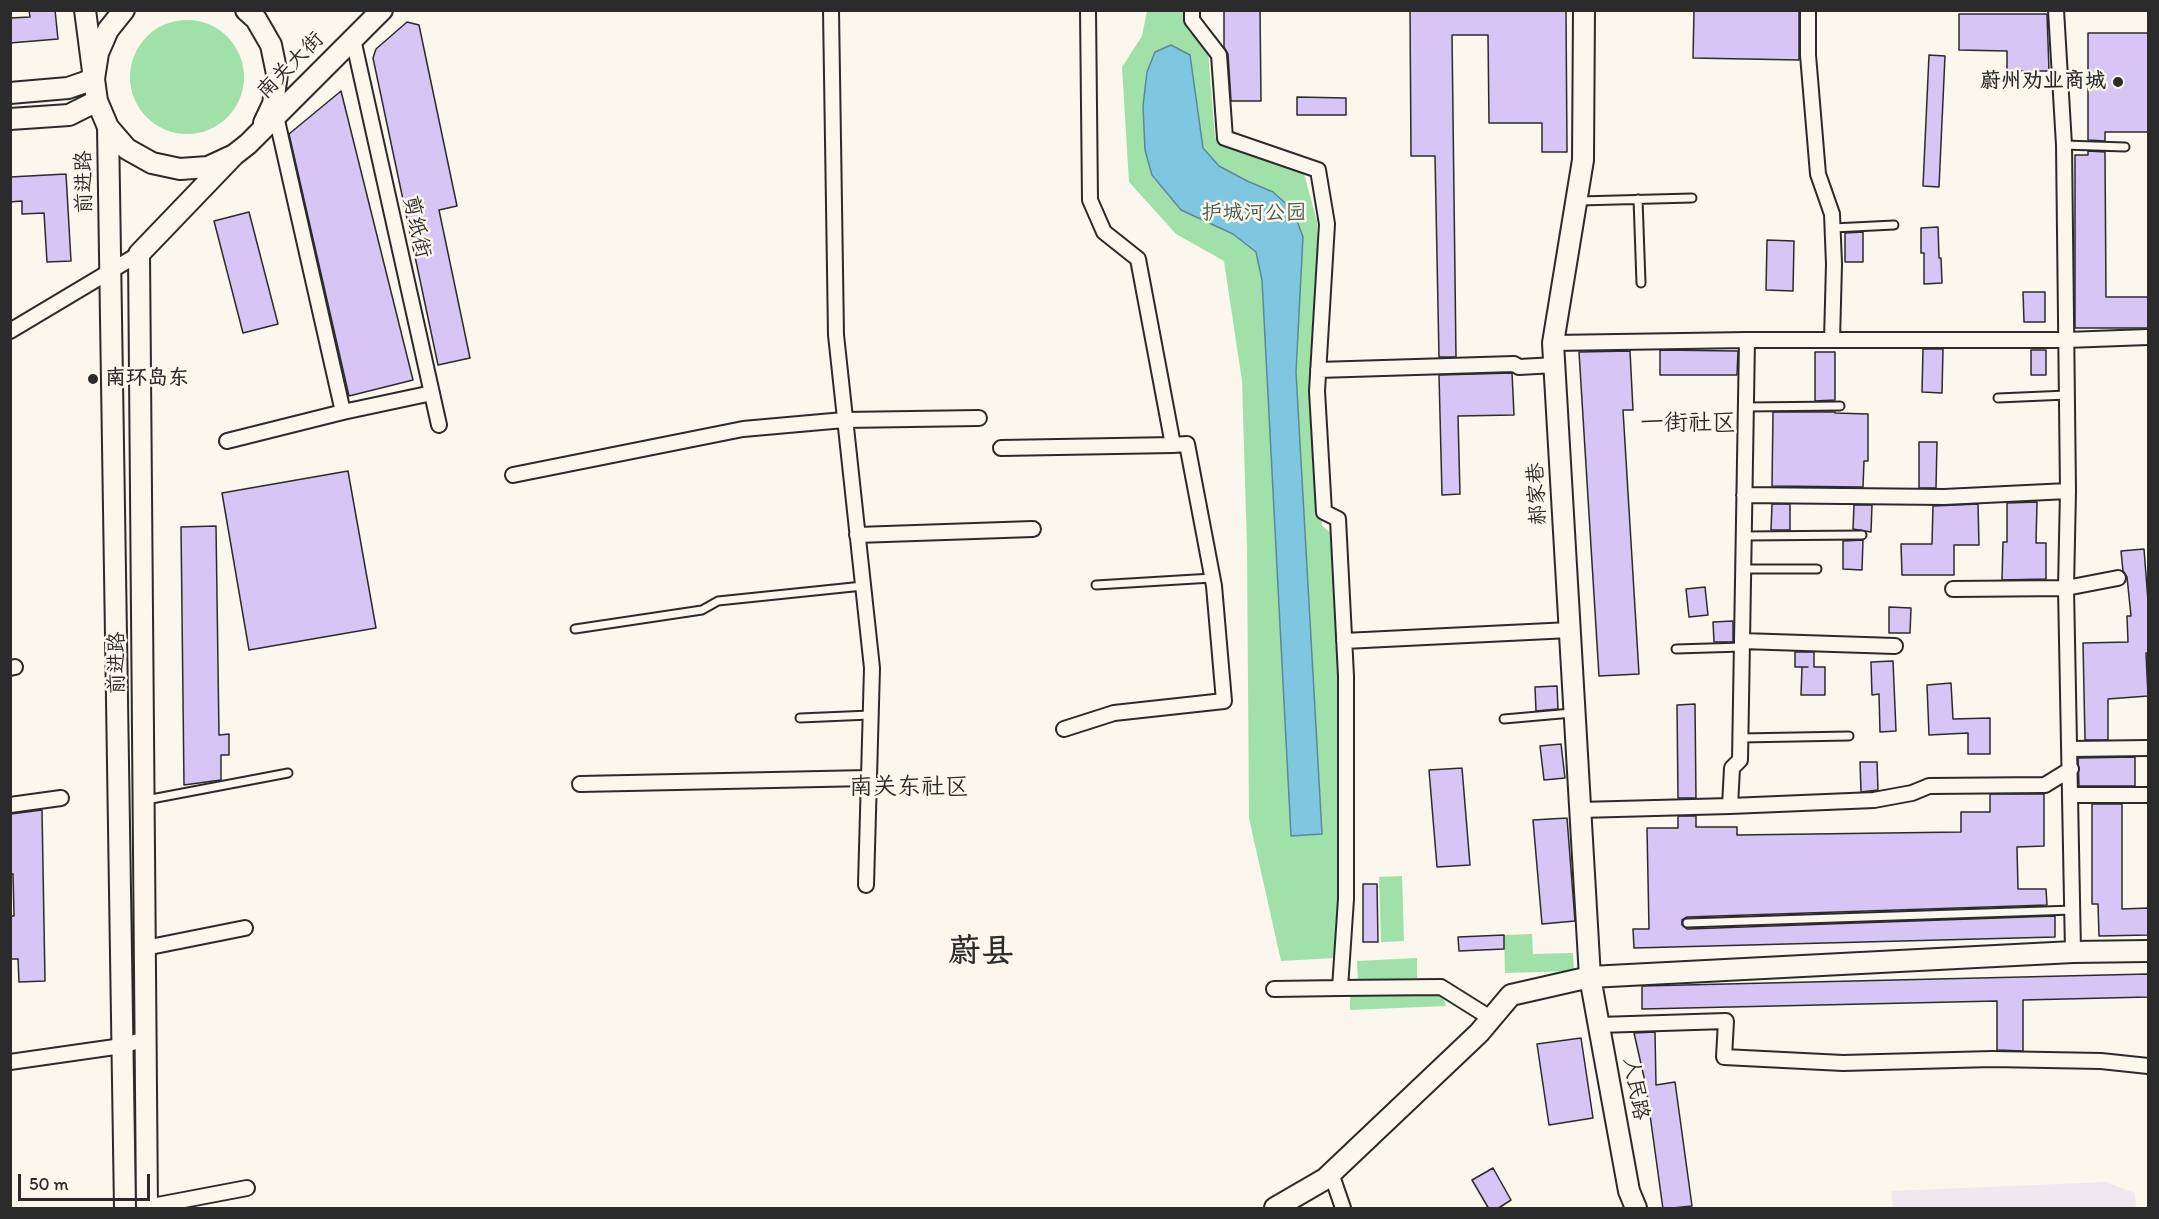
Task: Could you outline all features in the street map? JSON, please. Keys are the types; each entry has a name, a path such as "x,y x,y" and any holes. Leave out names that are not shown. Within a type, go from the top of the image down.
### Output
{"main road":[{"path":"10,93 68,88 94,79 85,10"},
{"name":"南关大街","path":"124,10 108,30 98,53 94,79 97,101 108,127 127,149 152,163 180,169 208,167 234,155 249,144 381,10"},
{"name":"南关大街","path":"246,10 256,19 271,45 277,74 273,104 260,131"},
{"name":"郝家巷","path":"1584,10 1583,160 1553,343 1590,977"},
{"path":"10,119 69,115 97,101"},
{"name":"前进路","path":"108,127 125,1209"},
{"path":"139,254 234,155"},
{"name":"前进路","path":"139,254 147,1208"},
{"path":"1275,1209 1325,1179 1479,1033 1511,995 1590,977 2073,952 2148,951"},
{"name":"人民路","path":"1590,977 1629,1191 1636,1209"}],"street":[{"path":"831,10 836,335 872,668 866,885"},
{"path":"1088,10 1090,200 1104,232 1138,259 1173,445"},
{"path":"1192,10 1192,20 1219,55 1225,138 1318,170 1327,224 1317,391 1324,512 1338,519 1344,641 1346,899 1340,988"},
{"path":"1808,10 1808,55 1818,174 1832,214 1834,264 1832,340"},
{"path":"2056,10 2064,145 2068,491 2066,588 2072,795 2073,952"},
{"name":"剪纸街","path":"353,39 439,425"},
{"path":"276,116 343,412"},
{"path":"10,331 139,254"},
{"path":"1553,343 1747,340 2066,340 2148,337"},
{"path":"1730,806 1732,768 1740,760 1741,738 1747,340"},
{"path":"1318,370 1514,364 1519,367 1555,365"},
{"path":"227,441 432,393"},
{"path":"513,475 743,429 844,420 979,418"},
{"path":"1001,448 1187,444 1212,578 1224,701 1114,713 1064,729"},
{"path":"1744,495 1944,498 2068,491"},
{"path":"857,535 1033,529"},
{"path":"1953,589 2066,588 2118,578"},
{"path":"1344,641 1570,630"},
{"path":"1742,644 1895,646"},
{"path":"2071,748 2148,748"},
{"path":"1580,810 1874,800 1912,793 1929,786 2045,785 2071,769"},
{"path":"580,784 869,778"},
{"path":"2072,795 2148,795"},
{"path":"10,806 62,798"},
{"path":"145,948 245,928"},
{"path":"1274,989 1441,987 1492,1018"},
{"path":"1599,1025 1726,1021 1724,1057 1843,1063 1992,1059 2101,1061 2148,1066"},
{"path":"10,1062 122,1046 145,1039"},
{"path":"1331,1173 1343,1209"},
{"path":"147,1208 247,1188"}],"lane":[{"path":"2064,145 2125,147"},
{"path":"1576,201 1692,198"},
{"path":"1638,200 1641,284"},
{"path":"1833,228 1894,225"},
{"path":"1998,398 2067,395"},
{"path":"1746,407 1840,406"},
{"path":"1744,536 1862,535"},
{"path":"1743,569 1817,569"},
{"path":"1096,585 1212,578"},
{"path":"575,629 702,610 718,601 863,586"},
{"path":"1676,649 1742,644"},
{"path":"1504,719 1575,713"},
{"path":"800,718 870,715"},
{"path":"1741,738 1849,736"},
{"path":"143,800 288,773"},
{"path":"1687,922 2073,910"}],"shaded area":[{"path":"2106,1182 2135,1193 2136,1208 1893,1208 1891,1191"}],"green space":[{"name":"护城河公园","path":"1147,11 1186,11 1187,29 1208,51 1215,137 1304,174 1317,221 1318,265 1313,375 1322,526 1332,534 1340,701 1339,901 1335,958 1281,961 1249,818 1247,547 1242,381 1224,261 1176,234 1129,182 1122,67 1142,36"},
{"path":"187,20 209,25 227,37 239,55 244,77 239,99 227,117 209,129 187,134 165,129 147,117 135,99 130,77 135,55 147,37 165,25"},
{"path":"1402,876 1404,941 1381,942 1379,877"},
{"path":"1532,934 1533,954 1573,953 1574,971 1505,973 1504,935"},
{"path":"1417,958 1417,978 1358,981 1357,961"},
{"path":"1442,992 1446,1006 1350,1010 1350,996"}],"water":[{"path":"1171,45 1190,55 1203,148 1219,166 1273,192 1293,210 1303,237 1296,372 1322,834 1291,836 1262,280 1256,252 1233,234 1181,210 1152,175 1145,150 1143,106 1147,72 1155,52"}],"building":[{"path":"29,10 55,10 58,39 10,43 10,18 30,17"},
{"path":"1224,10 1260,10 1261,101 1231,101 1228,54 1224,47"},
{"path":"1410,10 1566,10 1567,152 1542,152 1542,123 1489,123 1488,35 1452,35 1456,357 1439,357 1435,156 1411,156"},
{"path":"1694,10 1799,10 1799,60 1693,58"},
{"path":"1959,14 2047,14 2049,71 2007,71 2007,51 1959,50"},
{"path":"407,22 419,25 457,206 439,210 470,358 438,365 373,58 376,49"},
{"name":"蔚州劝业商城","path":"2088,33 2148,33 2148,132 2105,132 2105,141 2088,140"},
{"path":"1929,55 1945,56 1939,187 1923,186"},
{"path":"341,91 413,380 349,396 289,134"},
{"path":"1297,97 1346,98 1346,115 1297,115"},
{"path":"2088,151 2105,152 2106,297 2148,297 2148,328 2075,328 2075,155 2088,155"},
{"path":"66,174 71,261 47,262 44,213 22,214 22,201 10,202 10,177"},
{"path":"249,212 278,324 243,333 214,221"},
{"path":"1938,227 1942,283 1924,284 1921,228"},
{"path":"1863,232 1863,262 1845,262 1845,233"},
{"path":"1767,240 1794,241 1793,291 1766,290"},
{"path":"2023,292 2045,292 2045,322 2024,322"},
{"path":"1923,349 1943,349 1942,393 1922,392"},
{"path":"1660,350 1738,351 1737,375 1660,375"},
{"path":"2031,350 2046,350 2046,375 2031,375"},
{"path":"1630,351 1633,410 1623,410 1639,674 1599,676 1579,352"},
{"path":"1815,352 1835,352 1835,400 1815,401"},
{"path":"1512,373 1514,415 1458,416 1460,494 1442,495 1439,375"},
{"path":"1773,412 1868,414 1868,461 1864,461 1863,487 1772,486"},
{"path":"1919,442 1937,442 1936,488 1919,488"},
{"path":"348,471 376,628 249,650 222,493"},
{"path":"2037,502 2036,543 2046,543 2046,579 2002,580 2003,542 2007,542 2007,503"},
{"path":"1772,504 1790,504 1790,530 1771,530"},
{"path":"1978,504 1979,545 1954,545 1954,575 1902,575 1901,544 1932,544 1933,506"},
{"path":"1854,505 1872,505 1871,532 1853,529"},
{"path":"216,526 219,735 229,734 229,755 221,755 221,780 184,785 181,527"},
{"path":"1863,540 1862,570 1843,569 1843,541"},
{"path":"2144,549 2148,601 2148,653 2146,653 2148,696 2108,699 2108,740 2085,740 2083,643 2128,642 2127,616 2131,616 2127,577 2123,571 2121,551"},
{"path":"1705,587 1708,615 1689,617 1686,589"},
{"path":"1889,607 1911,608 1910,633 1889,633"},
{"path":"1733,621 1733,642 1714,642 1713,622"},
{"path":"1795,652 1814,652 1814,667 1825,667 1825,695 1801,695 1802,667 1795,667"},
{"path":"1893,661 1896,731 1880,732 1879,694 1872,695 1871,662"},
{"path":"1951,683 1953,719 1990,718 1990,754 1968,754 1968,733 1929,735 1927,685"},
{"path":"1557,686 1558,709 1536,711 1535,687"},
{"path":"1695,704 1696,798 1678,798 1677,705"},
{"path":"1561,744 1565,778 1544,780 1540,746"},
{"path":"2135,757 2135,786 2079,786 2078,758"},
{"path":"1860,762 1877,762 1878,790 1861,792"},
{"path":"1462,768 1470,865 1437,867 1429,770"},
{"path":"1990,794 2044,794 2044,846 2017,847 2018,889 2046,889 2047,905 1687,917 1682,920 1682,925 1687,929 2055,916 2055,937 1634,948 1633,929 1649,929 1647,828 1678,828 1678,816 1696,816 1696,827 1737,827 1737,835 1961,832 1961,812 1990,812"},
{"path":"2092,804 2122,804 2122,909 2148,908 2148,935 2099,936 2098,904 2092,904"},
{"path":"42,810 45,981 19,982 18,959 10,959 10,916 14,916 13,874 10,874 11,814"},
{"path":"1567,818 1575,921 1542,924 1533,820"},
{"path":"1363,884 1377,884 1378,942 1363,942"},
{"path":"1504,935 1504,949 1459,951 1458,937"},
{"path":"2148,974 2148,997 2023,1000 2023,1051 1997,1050 1997,1001 1642,1009 1642,986"},
{"path":"1655,1032 1656,1085 1675,1082 1692,1206 1663,1209 1646,1086 1634,1033"},
{"path":"1581,1038 1593,1118 1549,1125 1537,1044"},
{"path":"1493,1168 1511,1200 1497,1209 1489,1209 1472,1180"}],"place":[{"name":"蔚州劝业商城","path":"2118,82"},
{"name":"南环岛东","path":"93,379"}],"district":[{"name":"一街社区","path":"1688,424"},
{"name":"南关东社区","path":"909,788"},
{"name":"蔚县","path":"981,953"}]}
